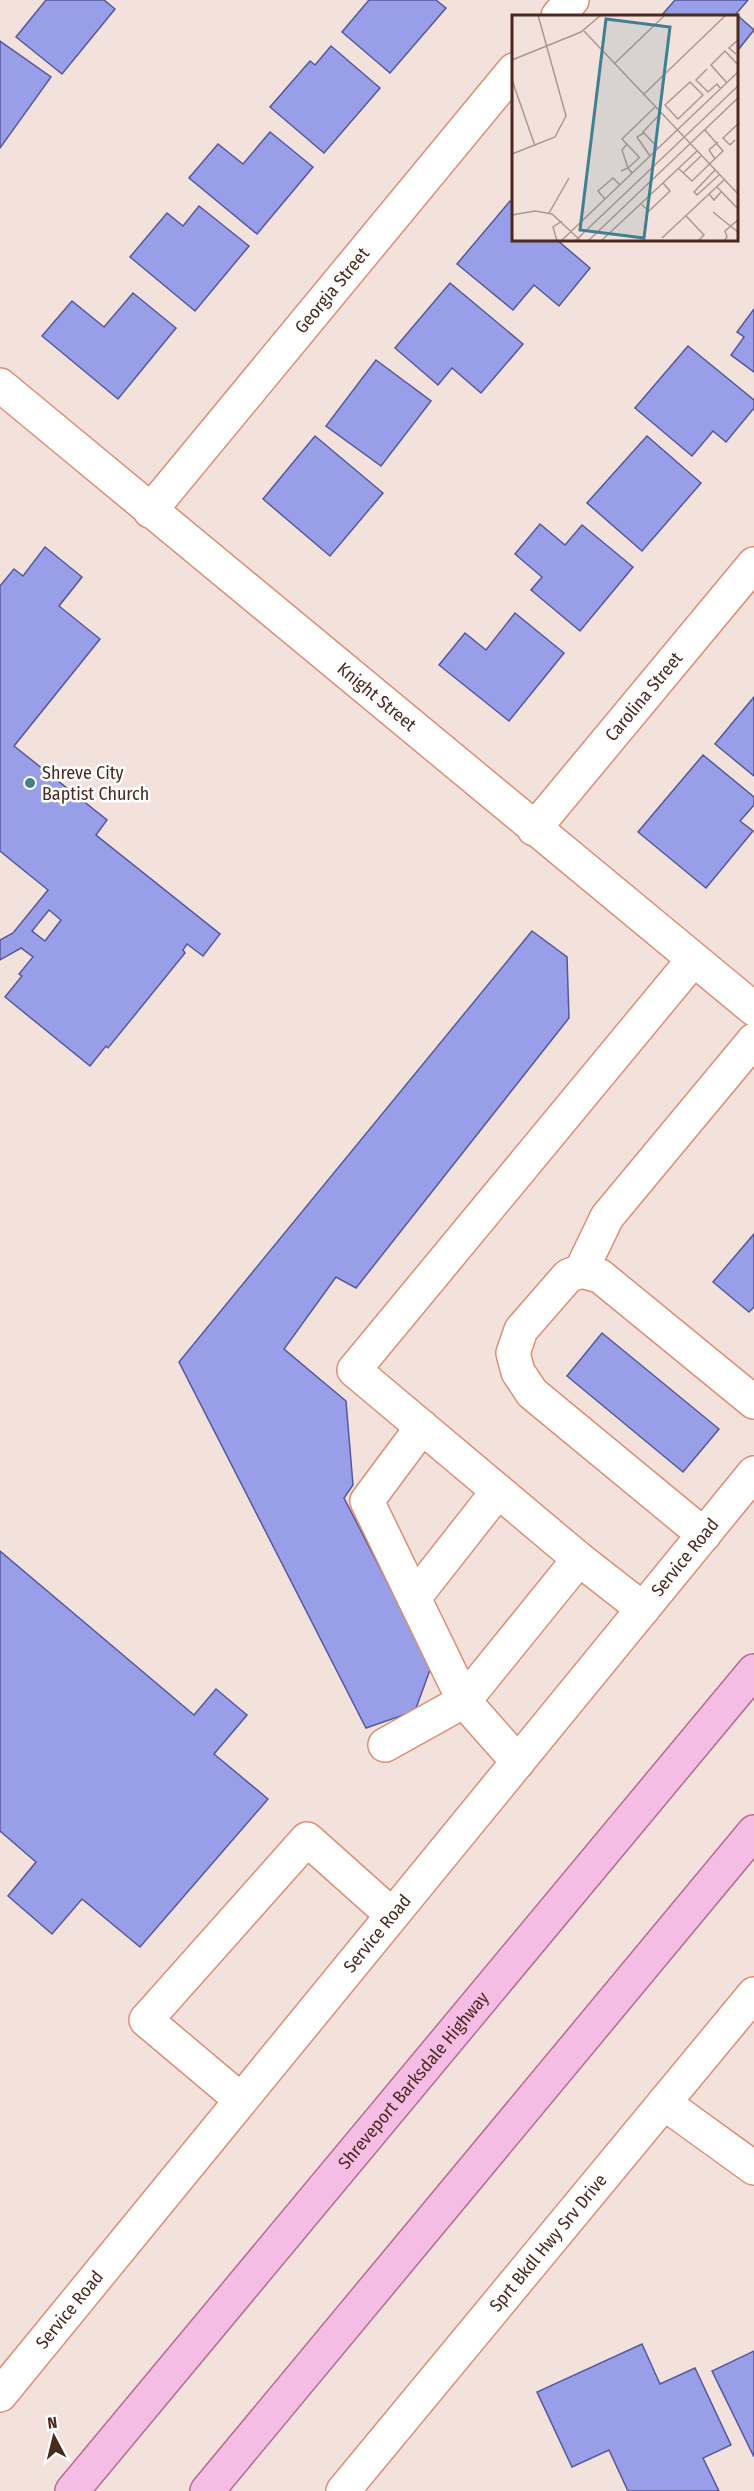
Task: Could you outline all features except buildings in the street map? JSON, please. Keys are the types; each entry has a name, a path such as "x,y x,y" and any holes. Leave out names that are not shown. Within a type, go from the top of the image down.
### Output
{"main road":[{"name":"Shreveport Barksdale Highway","path":"72,2491 754,1671"},
{"path":"207,2491 754,1832"}],"street":[{"path":"559,15 572,0"},
{"name":"Georgia Street","path":"150,511 512,72"},
{"name":"Knight Street","path":"0,385 754,1009"},
{"name":"Carolina Street","path":"534,829 754,564"},
{"path":"643,1609 579,1560 354,1370 693,960"},
{"path":"581,1271 607,1217 754,1040"},
{"path":"704,1535 532,1393 518,1372 513,1353 520,1330 568,1276 581,1271 600,1276 754,1402"},
{"path":"422,1427 368,1501 464,1701 518,1762"},
{"name":"Service Road","path":"0,2395 754,1473"},
{"path":"414,1598 498,1491"},
{"path":"385,1745 464,1701 579,1560"},
{"path":"241,2100 146,2020 307,1839 392,1915"},
{"name":"Sprt Bkdl Hwy Srv Drive","path":"343,2491 754,1995"},
{"path":"664,2103 754,2168"}],"place":[{"name":"Shreve City Baptist Church","path":"30,783"}]}
